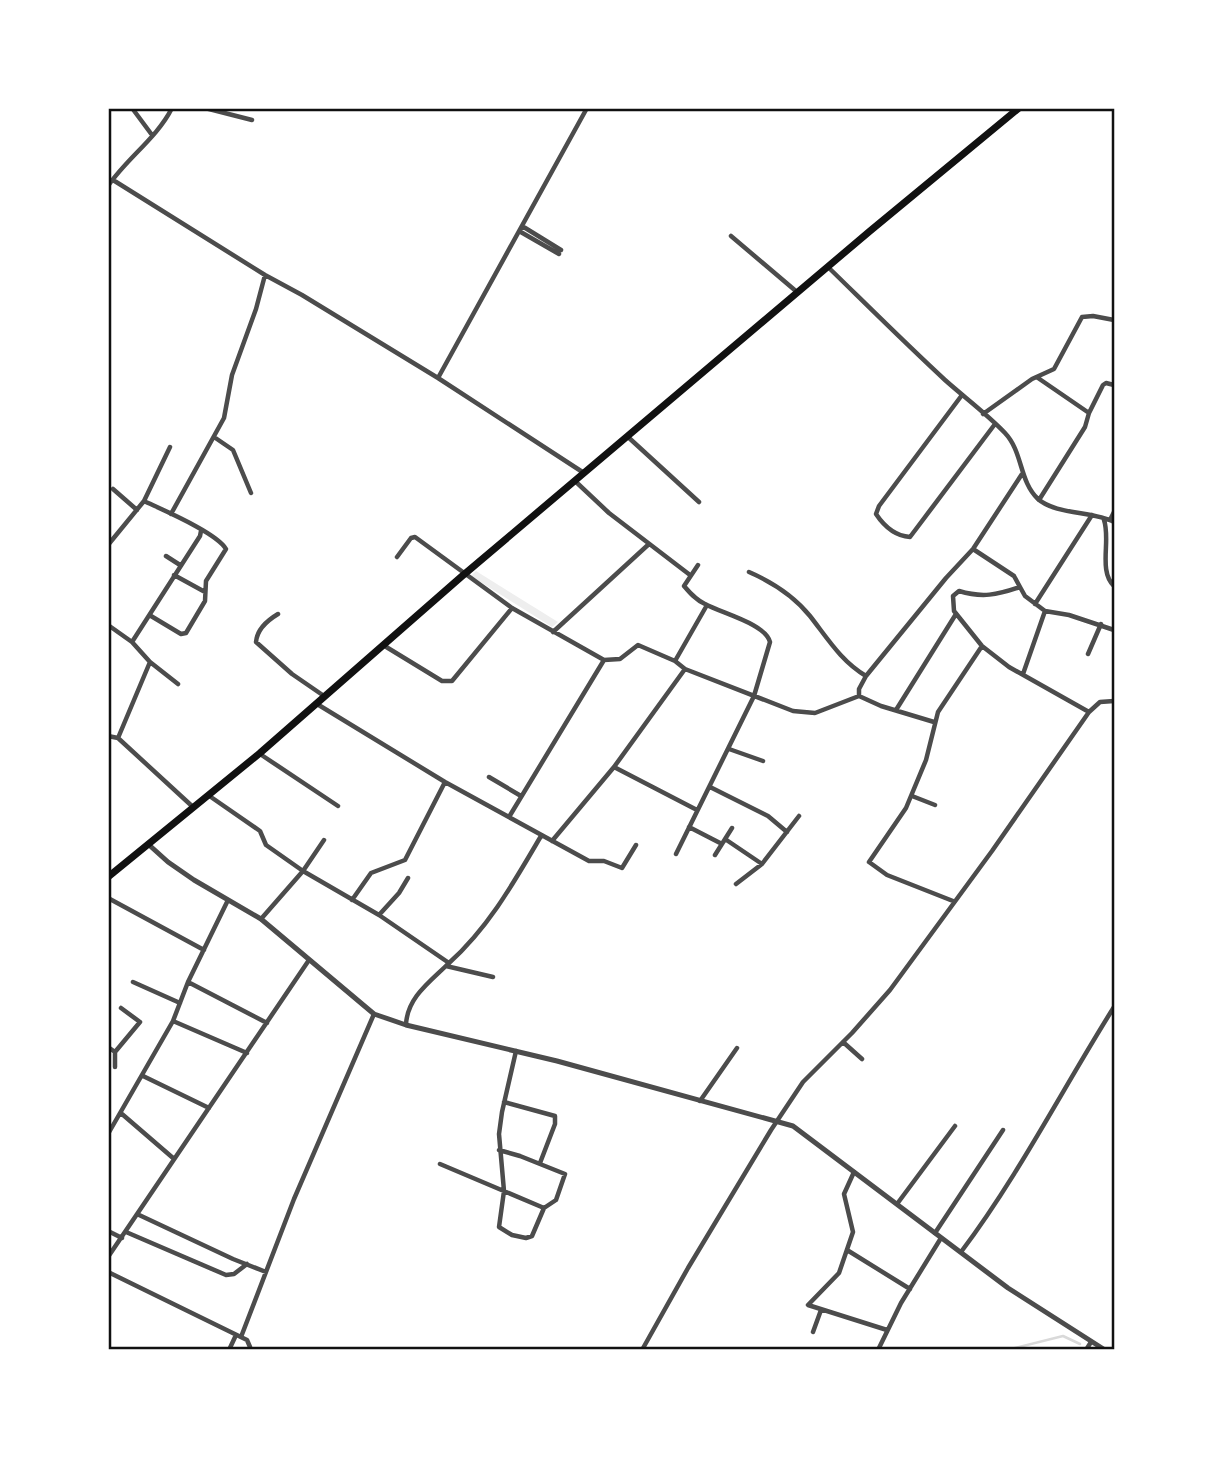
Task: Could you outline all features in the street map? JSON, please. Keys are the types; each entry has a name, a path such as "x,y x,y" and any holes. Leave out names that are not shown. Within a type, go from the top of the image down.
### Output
{"main road":[{"path":"108,877 260,753 466,573 1019,108"}],"street":[{"path":"132,108 152,135"},
{"path":"108,186 124,163 166,120 172,108"},
{"path":"205,108 252,120"},
{"path":"438,378 587,108"},
{"path":"113,180 438,378 584,473"},
{"path":"520,228 560,252"},
{"path":"731,236 798,293"},
{"path":"829,268 962,395 1007,434 1027,485 1039,500 1060,509 1109,521"},
{"path":"171,514 224,418 232,375 256,309 265,275"},
{"path":"983,414 1032,379 1054,369 1080,319 1093,316 1115,320"},
{"path":"1038,377 1089,413"},
{"path":"1039,500 1086,427 1089,413 1103,386 1106,383 1115,385"},
{"path":"962,395 879,506 876,514 881,522 900,536 910,537 995,424"},
{"path":"214,437 233,450 251,493"},
{"path":"628,438 699,502"},
{"path":"108,545 144,501 170,447"},
{"path":"859,696 859,689 866,676 973,549 1022,473"},
{"path":"575,481 608,513 690,575"},
{"path":"113,489 137,510"},
{"path":"144,501 219,540 226,549 206,582 205,601 184,634 151,616"},
{"path":"1115,512 1109,521 1107,537 1107,575 1115,586"},
{"path":"1035,604 1092,515"},
{"path":"132,642 200,536 200,530"},
{"path":"397,557 411,538 415,537 512,608 604,660 620,659 638,645 676,661 685,669 793,710 815,713 859,696 881,706 934,722"},
{"path":"553,632 649,544"},
{"path":"973,549 1014,576 1035,604 1045,611 1069,615 1115,630"},
{"path":"166,556 180,566"},
{"path":"676,854 754,696 770,638 754,626 706,605 684,586 698,565"},
{"path":"749,572 769,580 798,604 838,654 866,676"},
{"path":"174,575 205,592"},
{"path":"1020,587 995,596 959,591 955,593 952,603 956,614 982,646 1009,667 1089,712"},
{"path":"676,661 706,605"},
{"path":"382,645 442,681 452,681 512,608"},
{"path":"1023,674 1045,611"},
{"path":"278,614 261,629 256,642 292,674 324,696"},
{"path":"896,710 956,614"},
{"path":"1088,654 1101,624"},
{"path":"108,625 132,642 150,662 178,684"},
{"path":"953,901 887,874 869,862 906,808 926,760 934,722 950,692 982,646"},
{"path":"509,817 604,660"},
{"path":"118,738 150,662"},
{"path":"552,841 614,768 685,669"},
{"path":"642,1349 777,1120 803,1082 890,990 1089,712 1101,702 1115,701"},
{"path":"316,703 445,782 589,861 604,861 620,868 636,845"},
{"path":"108,736 118,738 193,807"},
{"path":"729,748 764,761"},
{"path":"260,753 338,806"},
{"path":"614,768 697,810"},
{"path":"489,777 521,796"},
{"path":"352,900 371,873 405,860 445,782"},
{"path":"710,787 768,816 787,832"},
{"path":"208,795 260,831 266,845 303,872 379,915 448,964 493,976"},
{"path":"912,796 935,805"},
{"path":"736,884 762,864 799,816"},
{"path":"689,827 724,841 762,864"},
{"path":"715,855 732,828"},
{"path":"405,1025 414,998 485,926 541,836"},
{"path":"261,919 303,872 324,840"},
{"path":"148,844 168,862 261,919 374,1014 405,1025 516,1051 793,1126 1008,1288 1105,1349"},
{"path":"379,915 399,893 408,878"},
{"path":"108,898 204,950"},
{"path":"108,1134 122,1114 173,1021 188,982 228,900"},
{"path":"108,1256 309,960"},
{"path":"133,982 180,1003"},
{"path":"188,982 267,1023"},
{"path":"961,1252 1017,1170 1115,1007"},
{"path":"115,1068 115,1052 140,1021 121,1008"},
{"path":"229,1349 239,1336 329,1112 374,1014"},
{"path":"173,1021 247,1053"},
{"path":"843,1042 862,1059"},
{"path":"108,1046 115,1052"},
{"path":"700,1101 737,1048"},
{"path":"499,1150 565,1174 556,1200 544,1208 532,1236 526,1238 512,1235 499,1227 504,1191 499,1150 504,1102 516,1051"},
{"path":"143,1076 209,1108"},
{"path":"504,1102 555,1116 555,1124 540,1163"},
{"path":"122,1114 173,1158"},
{"path":"897,1204 955,1126"},
{"path":"935,1233 1003,1130"},
{"path":"440,1164 544,1208"},
{"path":"853,1172 844,1194 853,1228 847,1250 839,1273 808,1305 887,1330"},
{"path":"137,1214 266,1272"},
{"path":"108,1231 122,1238"},
{"path":"126,1232 226,1275 234,1274 247,1264"},
{"path":"877,1349 941,1238"},
{"path":"847,1250 910,1289"},
{"path":"108,1272 247,1340 249,1349"},
{"path":"813,1332 821,1310"},
{"path":"1086,1349 1091,1342"}],"shaded area":[{"path":"476,571 558,622 552,627 471,576"}],"waterway":[{"path":"1007,1350 1063,1336 1080,1344"}]}
